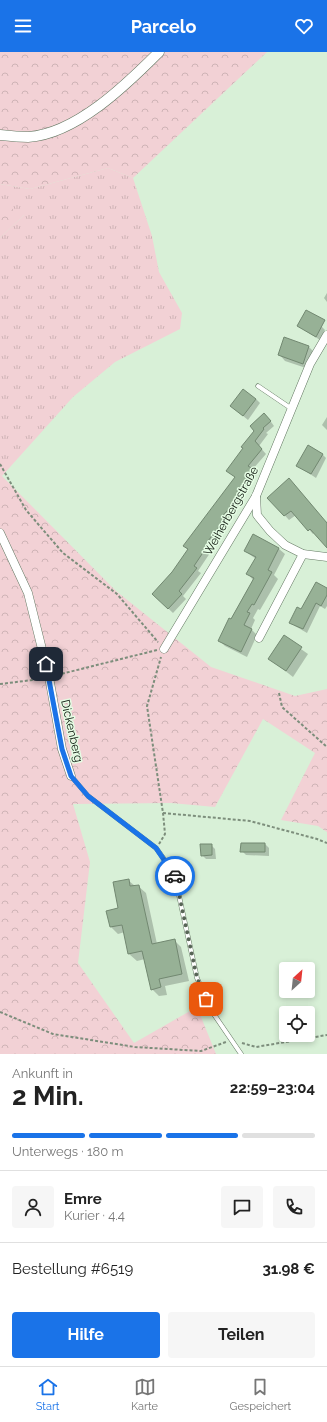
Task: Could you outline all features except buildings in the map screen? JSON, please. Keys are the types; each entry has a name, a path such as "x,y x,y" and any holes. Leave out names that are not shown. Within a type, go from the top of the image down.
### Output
{"street":[{"path":"0,135 28,137 58,129 88,114 140,71 159,52"},
{"name":"Weiherbergstraße","path":"164,649 256,496 310,364 327,335"},
{"path":"256,496 257,515 285,545 303,554 327,557"},
{"name":"Dickenberg","path":"0,533 28,593 49,677 62,749 71,776"},
{"path":"259,638 303,554"}],"lane":[{"path":"258,386 292,409"},
{"path":"71,776 88,796 156,848 174,873 197,978 211,1010 233,1040 241,1054"}],"path":[{"path":"0,464 26,510 63,553 117,594 164,649"},
{"path":"0,684 49,677 164,649"},
{"path":"156,848 165,834 147,706 164,649"},
{"path":"279,693 282,707 327,747"},
{"path":"163,813 250,821 327,843"},
{"path":"0,1012 53,1034 135,1047 202,1051 233,1040 256,1047 327,1035"}],"green space":[{"path":"0,52 267,52 133,178 108,168 30,189 0,184"},
{"path":"108,168 133,178 152,236 159,272 182,313 180,329 115,362 73,397 2,476 0,474 0,238 24,215 0,215 0,184 30,189"},
{"path":"13,208 12,209 24,215 0,238 0,214"},
{"path":"0,474 116,591 211,667 295,696 327,689 327,832 318,826 281,820 315,753 263,719 215,807 171,803 73,804 90,862 78,963 134,1043 197,1007 216,1054 0,1054"}],"way so far":[{"path":"175,876 197,978 206,999"}],"route":[{"path":"46,664 62,749 71,776 88,796 156,848 175,876"}]}
